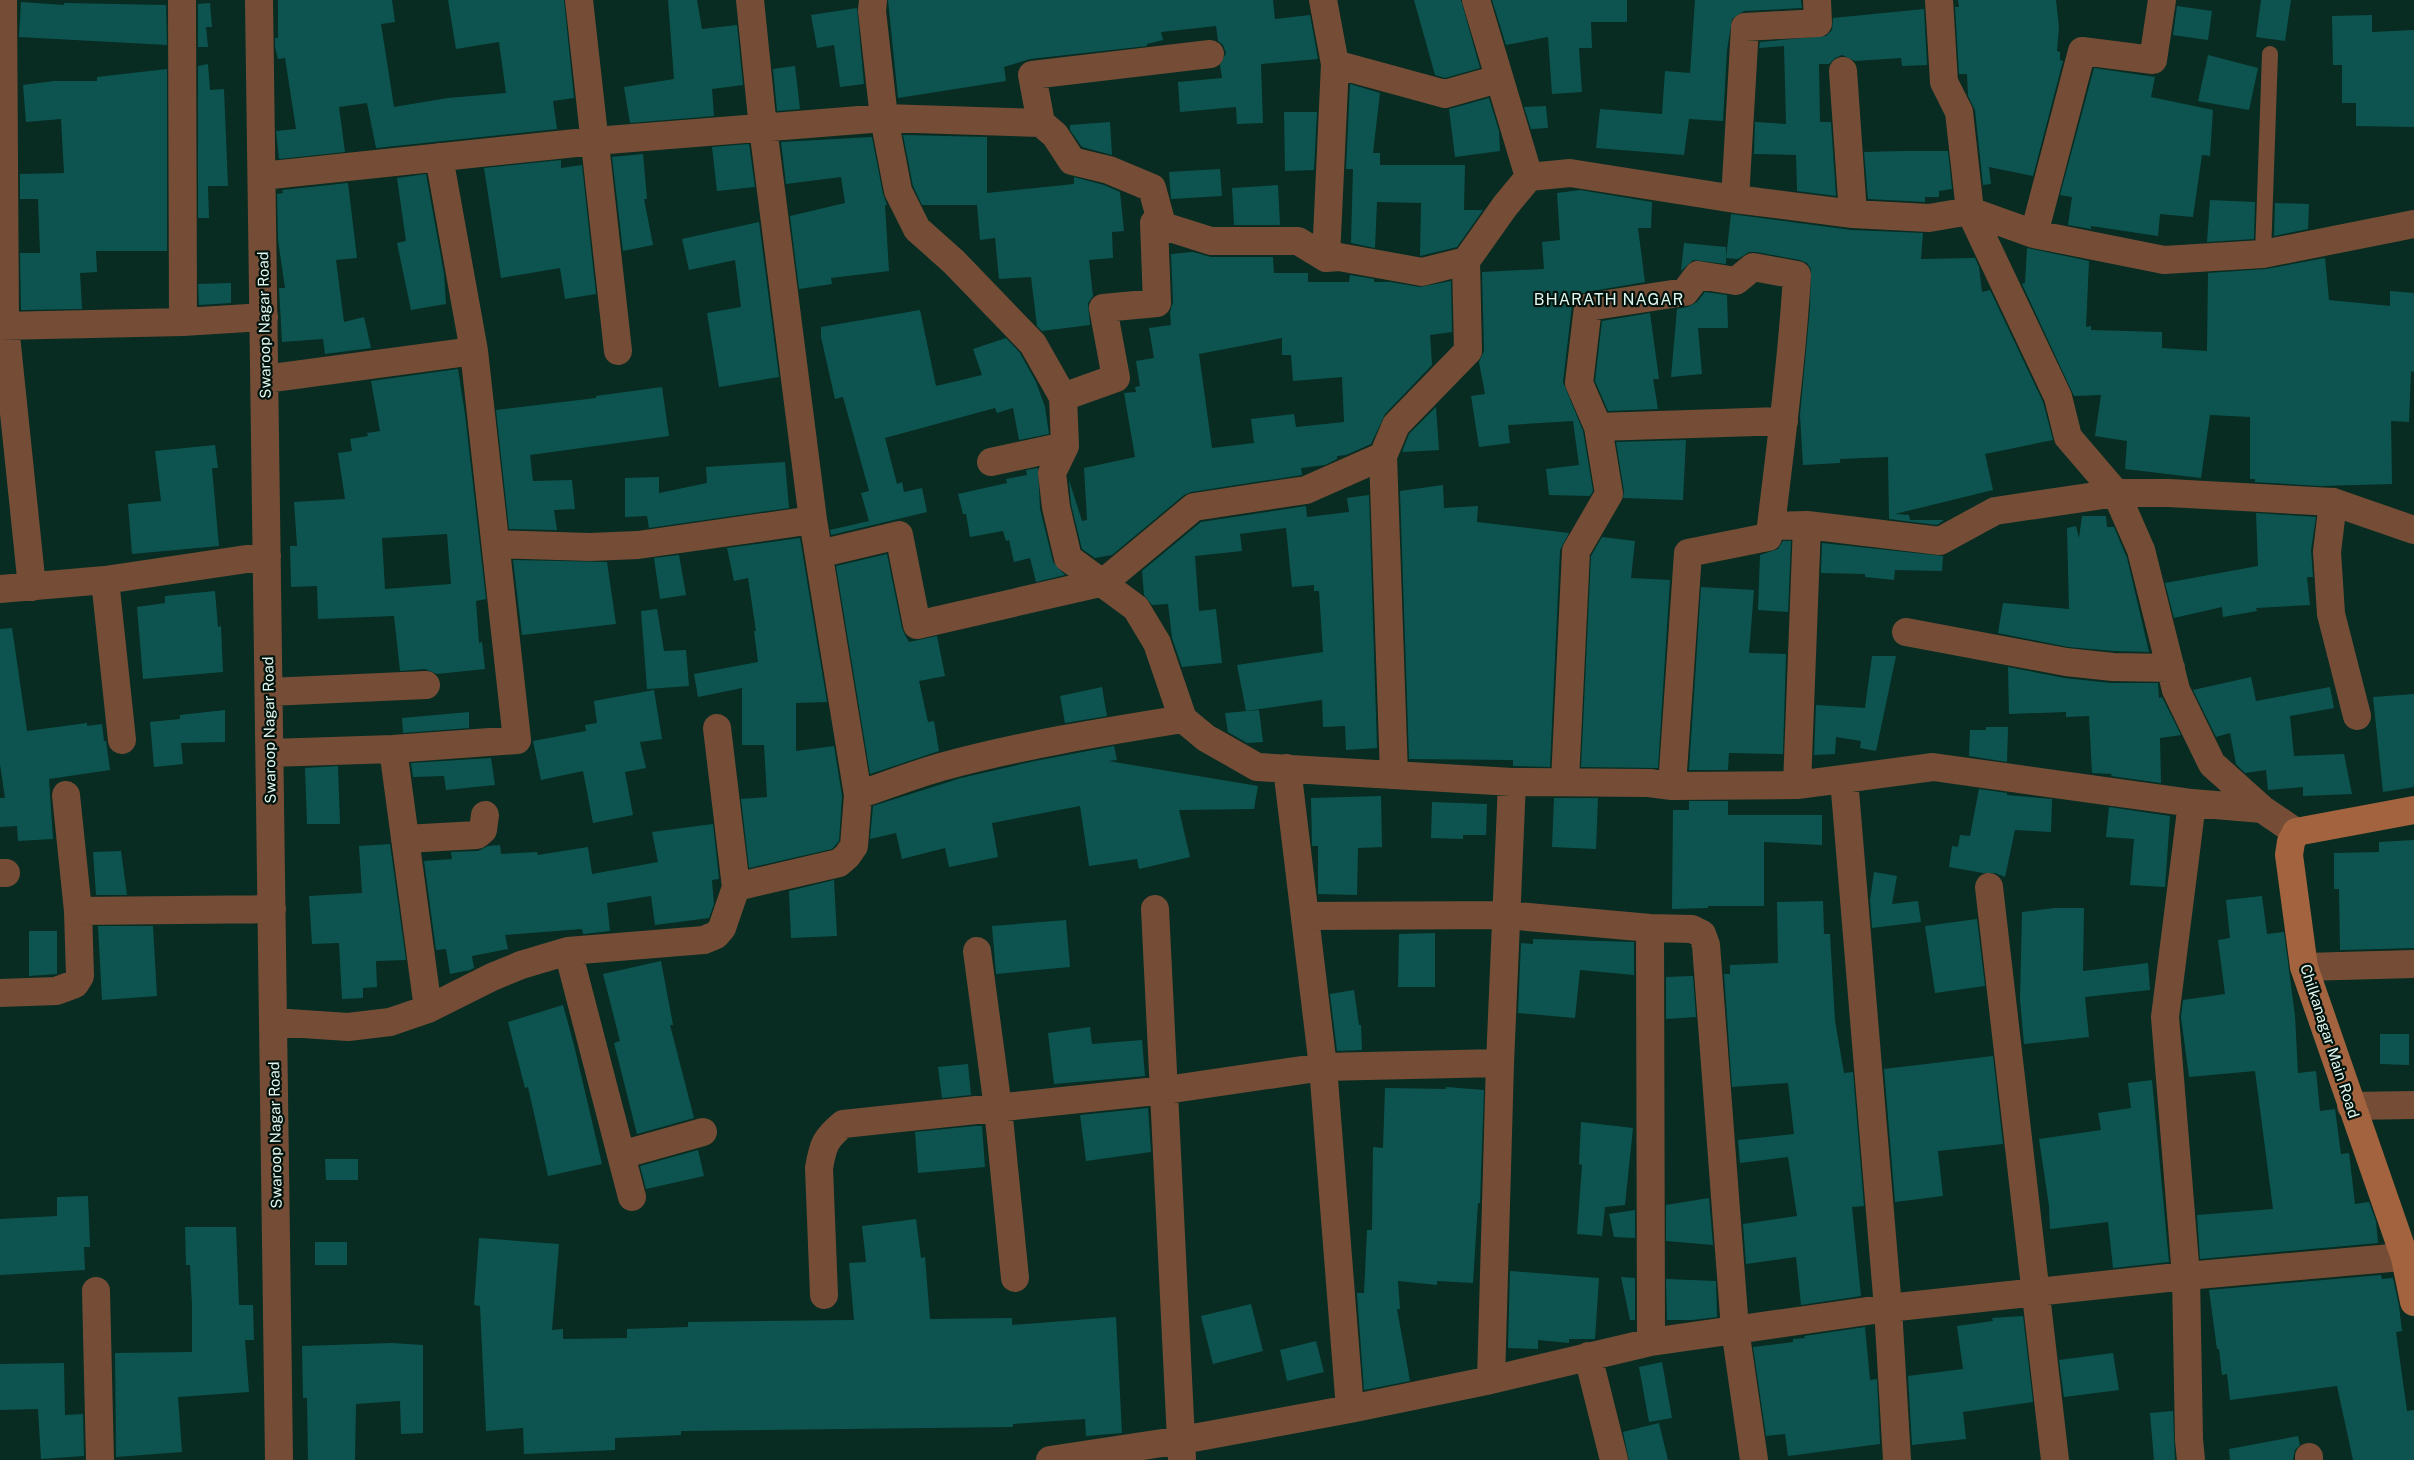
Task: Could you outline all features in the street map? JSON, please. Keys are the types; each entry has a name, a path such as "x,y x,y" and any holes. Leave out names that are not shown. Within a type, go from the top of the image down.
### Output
{"main road":[{"path":"2296,832 2414,810"},
{"name":"Chilkanagar Main Road","path":"2296,832 2291,842 2289,855 2304,966 2351,1106 2410,1257 2414,1302"}],"street":[{"path":"4,0 2,326 32,586"},
{"path":"182,0 183,322"},
{"name":"Swaroop Nagar Road","path":"259,0 279,1460"},
{"path":"579,0 618,351"},
{"path":"736,887 839,863 854,846 858,796 813,520 763,128 750,0"},
{"path":"873,0 884,118 898,191 917,229 954,262 1033,344 1063,397 1065,446 1052,473 1056,507 1068,558 1104,582 1136,608 1156,643 1183,718 1206,738 1256,767 1512,782 1649,783 1672,786 1797,785 1933,767 2192,803 2262,810"},
{"path":"1323,0 1335,64 1326,258"},
{"path":"1476,0 1498,79 1529,177"},
{"path":"1735,200 1745,27 1818,23 1818,0"},
{"path":"1939,0 1944,82 1960,112 1970,211 2058,396 2068,437 2116,492 2141,550 2176,690 2212,764 2262,810 2296,832"},
{"path":"2034,234 2082,51 2153,60 2162,0"},
{"path":"1154,223 1162,221 1152,188 1109,170 1072,160 1055,135 1041,123 1032,76 1210,54"},
{"path":"1335,64 1444,94 1498,79"},
{"path":"1843,71 1853,214"},
{"path":"262,176 595,141 884,118 1041,123"},
{"path":"270,752 393,748 518,740 474,351 439,157"},
{"path":"1394,774 1384,456 1396,425 1468,351 1466,261 1505,206 1529,177 1570,173 1735,200 1853,214 1929,218 1970,211 2034,234 2164,260 2263,254 2414,224"},
{"path":"1063,397 1116,378 1103,308 1157,302 1154,223"},
{"path":"1154,223 1211,241 1298,241 1326,258 1339,257 1422,272 1466,261"},
{"path":"1565,781 1576,551 1609,494 1598,427 1579,383 1588,307 1685,292 1698,276 1736,280 1753,267 1797,275 1792,349 1771,526 1768,536 1688,553 1672,786"},
{"path":"2,326 183,322 264,317"},
{"path":"265,379 474,351"},
{"path":"1598,427 1784,421"},
{"path":"991,462 1065,446"},
{"path":"819,554 899,535 917,625 1104,582 1194,508 1306,490 1384,456"},
{"path":"1771,526 1807,525 1940,541 1995,511 2116,492 2169,492 2333,502 2414,530"},
{"path":"2333,502 2327,552 2331,614 2357,716"},
{"path":"496,544 590,547 638,545 813,520"},
{"path":"1797,785 1807,525"},
{"path":"0,589 105,580 267,556"},
{"path":"105,580 122,740"},
{"path":"1906,632 2066,662 2113,667 2171,668"},
{"path":"269,692 426,685"},
{"path":"858,796 940,768 1013,749 1059,739 1183,718"},
{"path":"273,1022 348,1027 390,1022 428,1009 492,977 521,965 568,951 704,940 716,935 722,928 736,887 716,728"},
{"path":"393,748 428,1009"},
{"path":"1287,768 1323,1067 1350,1409"},
{"path":"1844,779 1888,1308 1897,1460"},
{"path":"1491,1380 1500,1064 1512,782"},
{"path":"0,993 56,991 75,984 80,976 78,911 66,795"},
{"path":"2192,803 2165,1017 2186,1276 2189,1440 2192,1460"},
{"path":"405,839 477,836 483,830 485,815"},
{"path":"1989,887 2055,1460"},
{"path":"1155,908 1166,1090 1182,1450"},
{"path":"78,911 272,909"},
{"path":"1305,916 1506,915 1650,928 1692,929 1702,934 1706,945 1736,1329 1754,1460"},
{"path":"1650,928 1651,1342"},
{"path":"978,950 998,1108 1015,1278"},
{"path":"568,951 632,1197"},
{"path":"2304,966 2414,964"},
{"path":"824,1295 819,1168 822,1148 828,1136 843,1124 1166,1090 1323,1067 1500,1064"},
{"path":"2351,1106 2414,1105"},
{"path":"621,1155 703,1132"},
{"path":"1050,1460 1182,1450 1350,1409 1491,1380 1651,1342 1736,1329 1888,1308 2036,1292 2186,1276 2410,1257"},
{"path":"96,1291 100,1460"},
{"path":"1588,1356 1614,1460"}],"lane":[{"path":"2263,254 2270,54"}],"building":[{"path":"278,0 392,0 395,22 381,24 394,107 448,98 506,93 499,42 456,49 448,0 564,0 574,98 553,101 557,129 376,148 367,103 339,107 345,152 279,159 276,131 296,129 285,58 278,59 275,47 275,38 278,38"},
{"path":"668,0 697,0 702,29 737,25 743,85 712,89 714,116 630,123 624,87 674,79"},
{"path":"888,0 1273,0 1275,19 1310,15 1318,59 1261,64 1263,123 1237,124 1236,107 1180,112 1178,82 1222,78 1220,65 1226,53 1223,45 1218,41 1216,26 1161,32 1163,40 1147,44 1147,46 1030,59 1004,67 1006,81 898,98"},
{"path":"1414,0 1461,0 1480,68 1445,78 1435,75"},
{"path":"1492,0 1627,0 1627,22 1591,22 1592,48 1579,48 1582,92 1552,94 1548,37 1506,45"},
{"path":"1695,0 1801,0 1802,8 1744,11 1732,19 1727,50 1723,121 1689,119 1684,155 1596,148 1600,109 1662,114 1665,71 1690,73"},
{"path":"1958,0 2056,0 2059,27 2057,51 2060,52 2060,60 2063,61 2033,176 1989,167 1991,184 1983,185 1975,110 1968,96 1967,74 1959,74 1955,7 1959,7"},
{"path":"2261,0 2291,0 2285,41 2256,37"},
{"path":"21,2 64,5 64,3 166,5 167,45 19,37"},
{"path":"210,3 212,27 206,27 208,47 198,47 198,4"},
{"path":"2177,6 2212,11 2208,40 2173,35"},
{"path":"857,8 864,84 840,87 834,45 817,48 811,15"},
{"path":"1924,9 1927,65 1902,66 1901,58 1855,61 1842,55 1835,58 1829,64 1819,64 1820,122 1831,122 1836,196 1797,191 1796,155 1754,154 1755,122 1786,124 1784,46 1759,48 1760,42 1826,36 1832,30 1833,18"},
{"path":"2372,15 2372,32 2414,30 2414,127 2356,126 2356,103 2342,103 2342,65 2333,65 2332,16"},
{"path":"2208,55 2258,68 2249,110 2198,101"},
{"path":"208,64 210,90 224,89 228,186 208,186 209,218 198,218 198,66"},
{"path":"795,66 800,109 777,111 773,69"},
{"path":"2094,68 2155,77 2151,97 2213,110 2210,156 2202,155 2193,217 2160,214 2158,236 2091,226 2091,229 2068,225 2072,197 2060,195"},
{"path":"167,69 167,251 96,251 97,272 80,273 82,309 21,310 20,253 40,253 38,199 20,199 20,174 64,173 61,119 26,122 23,85 54,81 97,81 97,77"},
{"path":"1350,84 1380,93 1373,153 1380,153 1380,165 1465,165 1464,210 1483,210 1457,247 1420,256 1421,203 1377,202 1375,248 1351,243 1353,169 1346,169"},
{"path":"1489,98 1499,131 1500,151 1455,157 1449,109"},
{"path":"1546,106 1548,128 1531,129 1524,107"},
{"path":"1284,112 1317,112 1314,170 1285,171"},
{"path":"1110,122 1112,155 1082,147 1070,130 1070,125"},
{"path":"903,135 987,137 987,193 1074,184 1074,177 1104,185 1120,192 1124,231 1112,232 1113,258 1089,260 1093,296 1088,303 1090,325 1042,331 1037,326 1031,277 999,279 995,238 980,240 977,205 922,205 913,186"},
{"path":"872,137 883,194 887,205 885,205 889,271 831,278 832,284 799,289 790,216 845,203 841,177 786,184 781,142"},
{"path":"749,144 755,187 717,191 712,147"},
{"path":"1948,151 1952,189 1939,191 1939,197 1925,197 1925,202 1868,199 1864,152"},
{"path":"643,154 647,199 644,199 653,245 623,251 612,157"},
{"path":"561,160 561,168 582,165 596,294 565,299 560,268 501,278 484,168"},
{"path":"1220,169 1222,196 1171,199 1169,172"},
{"path":"426,174 444,274 446,304 411,310 397,243 406,241 397,178"},
{"path":"348,183 357,258 336,260 344,322 364,317 371,348 325,354 323,339 282,342 279,288 285,288 278,240 277,194 283,193 282,190"},
{"path":"1278,185 1280,225 1234,225 1232,188"},
{"path":"1580,190 1652,202 1651,228 1638,228 1645,282 1586,292 1577,296 1572,305 1563,382 1583,431 1593,491 1590,496 1549,495 1546,469 1579,465 1573,421 1508,425 1510,443 1479,447 1471,396 1485,394 1479,362 1484,351 1482,272 1544,269 1542,242 1560,240 1557,193"},
{"path":"2210,200 2255,202 2254,239 2207,242"},
{"path":"2275,203 2309,204 2308,229 2274,236"},
{"path":"1731,214 1851,230 1923,233 1921,259 1975,258 1979,267 1982,292 1990,290 2043,402 2053,440 1985,454 1993,490 1895,514 1909,515 1910,520 1944,520 1937,525 1889,519 1888,457 1840,459 1840,463 1803,465 1800,415 1810,308 1811,269 1807,263 1800,260 1756,252 1749,252 1738,259 1726,258"},
{"path":"759,222 779,377 719,387 707,313 741,307 735,260 689,270 682,239"},
{"path":"1684,243 1726,247 1726,264 1693,260 1681,271"},
{"path":"2027,248 2089,261 2086,327 2091,326 2091,330 2162,332 2162,348 2207,351 2208,273 2266,269 2325,258 2329,300 2390,306 2390,291 2414,293 2414,372 2411,371 2409,422 2391,421 2392,484 2320,486 2255,482 2255,479 2250,479 2250,417 2210,415 2201,478 2125,469 2127,441 2095,436 2101,395 2074,396 2022,284 2025,283"},
{"path":"1193,252 1211,257 1273,257 1274,273 1308,273 1308,282 1349,282 1350,275 1374,279 1374,282 1390,282 1420,287 1451,281 1452,332 1430,335 1432,365 1385,414 1371,444 1346,455 1337,456 1337,459 1325,465 1301,468 1302,475 1191,492 1184,495 1112,555 1095,558 1082,549 1071,504 1069,480 1082,521 1087,520 1084,468 1135,457 1124,393 1136,392 1135,387 1140,386 1136,361 1154,358 1149,328 1171,325 1170,312 1173,302 1171,254","holes":["1282,338 1282,355 1291,355 1293,381 1342,377 1344,422 1296,427 1294,414 1251,419 1254,443 1212,448 1199,354"]},
{"path":"231,283 231,303 199,305 198,284"},
{"path":"1705,292 1727,295 1728,328 1698,328 1702,374 1671,377 1677,309 1688,307 1697,302"},
{"path":"920,310 936,386 982,375 973,349 1006,338 1020,353 1036,382 1045,407 1049,434 1019,440 1013,408 997,413 995,408 885,438 897,484 902,482 904,492 922,488 927,512 831,535 830,530 869,521 861,493 869,491 843,397 835,399 821,337 821,327"},
{"path":"1650,313 1659,379 1653,379 1658,409 1608,411 1595,381 1602,321"},
{"path":"458,369 465,414 486,599 476,601 479,643 482,642 485,669 437,674 425,669 400,671 394,616 318,619 317,586 291,587 290,546 297,546 294,502 345,499 338,453 352,451 350,439 368,436 367,433 380,431 371,381","holes":["447,534 451,584 385,589 382,538"]},
{"path":"662,387 669,436 530,455 533,481 572,480 575,509 554,510 557,530 509,529 496,410 596,398 596,396"},
{"path":"1436,407 1439,450 1402,452 1409,434"},
{"path":"1686,440 1683,500 1623,498 1624,491 1616,442"},
{"path":"215,445 218,468 212,468 219,546 132,554 128,504 161,501 155,451"},
{"path":"785,462 789,508 649,528 647,516 625,517 625,478 659,477 659,493 707,483 706,467"},
{"path":"1038,468 1040,509 1053,562 1065,575 1036,582 1030,558 1014,562 1009,540 1006,541 1003,531 970,537 966,514 963,514 958,494 1007,483 1006,479 1027,475 1026,470"},
{"path":"1443,485 1444,508 1478,506 1477,522 1569,533 1560,550 1550,767 1513,766 1513,760 1409,759 1400,491"},
{"path":"1369,495 1377,748 1346,750 1345,726 1323,727 1322,700 1246,711 1237,665 1323,652 1319,591 1314,591 1314,585 1292,587 1286,528 1240,534 1242,551 1195,556 1199,611 1216,609 1222,663 1182,667 1172,638 1168,604 1152,605 1144,595 1142,571 1201,522 1306,506 1307,517 1349,512 1347,498"},
{"path":"2256,513 2316,517 2311,550 2313,577 2307,577 2310,605 2256,608 2257,611 2223,617 2222,607 2174,618 2165,583 2258,566"},
{"path":"2082,516 2106,516 2107,527 2114,527 2127,558 2149,652 2068,647 1998,633 2003,603 2069,609 2067,528 2076,526 2079,538"},
{"path":"1602,537 1635,541 1631,578 1670,580 1658,768 1581,767 1591,556"},
{"path":"800,538 827,702 796,703 796,751 834,746 842,796 839,841 832,849 749,868 741,799 767,797 764,745 742,745 742,688 698,697 694,674 758,662 754,631 756,631 748,578 734,581 727,548"},
{"path":"1783,541 1791,541 1788,612 1758,610 1760,555 1778,549"},
{"path":"1822,543 1943,556 1942,571 1895,570 1894,580 1865,577 1865,574 1821,573"},
{"path":"887,554 905,635 909,642 937,636 945,676 919,681 928,722 934,721 939,751 870,774 836,566"},
{"path":"679,555 686,595 660,599 654,558"},
{"path":"513,560 607,562 616,624 522,635"},
{"path":"1701,587 1754,590 1749,653 1786,654 1783,754 1729,753 1728,770 1689,770"},
{"path":"215,591 218,627 221,626 223,672 143,679 137,607 165,603 165,596"},
{"path":"657,609 664,651 686,650 689,686 647,689 641,611"},
{"path":"12,628 27,731 87,723 87,726 102,724 104,741 106,741 110,770 49,779 53,839 18,841 17,826 0,827 0,798 5,798 0,764 0,629"},
{"path":"1872,656 1896,656 1876,751 1860,748 1861,741 1836,737 1835,754 1814,755 1816,705 1865,708"},
{"path":"2008,667 2064,678 2111,683 2158,683 2159,698 2162,697 2181,735 2160,738 2161,783 2111,776 2112,774 2092,773 2089,716 2066,717 2066,712 2009,714"},
{"path":"2251,677 2256,701 2330,687 2334,708 2290,716 2294,756 2344,754 2352,794 2303,796 2303,787 2268,790 2266,770 2245,773 2236,764 2230,733 2216,737 2193,690"},
{"path":"1102,687 1107,716 1065,723 1060,696"},
{"path":"654,690 662,739 640,742 646,768 625,772 633,815 593,823 583,771 541,780 533,741 586,731 585,725 597,723 594,701"},
{"path":"2414,694 2414,787 2383,792 2373,697"},
{"path":"225,710 225,742 181,743 183,764 154,767 150,722 180,719 180,715"},
{"path":"1259,710 1263,742 1247,743 1228,732 1225,713"},
{"path":"469,712 469,728 403,733 402,718"},
{"path":"1986,727 2008,727 2007,762 1969,756 1970,730 1986,730"},
{"path":"1114,746 1117,760 1108,761 1258,786 1254,809 1179,810 1190,857 1139,869 1137,859 1089,866 1080,806 992,823 998,857 949,867 945,848 902,859 896,833 870,839 873,806 961,778"},
{"path":"491,758 495,785 446,790 444,776 413,777 411,763"},
{"path":"338,766 340,824 307,824 305,768"},
{"path":"1979,789 2007,793 2007,795 2052,799 2051,832 2015,830 2005,877 1995,873 1983,873 1949,867 1952,846 1958,847 1960,835 1970,836"},
{"path":"1381,796 1382,847 1358,848 1357,895 1318,894 1318,846 1312,846 1311,798"},
{"path":"1554,798 1598,798 1596,849 1552,847"},
{"path":"1689,801 1728,801 1728,815 1822,815 1822,845 1764,842 1764,906 1708,906 1708,908 1672,909 1673,810 1689,810"},
{"path":"1432,802 1487,804 1486,835 1463,835 1463,839 1431,838"},
{"path":"2109,807 2170,816 2165,887 2130,885 2134,839 2106,837"},
{"path":"713,824 719,879 712,880 714,904 709,918 655,925 651,896 607,903 610,931 583,934 582,929 505,935 508,949 472,956 474,968 470,970 450,974 446,949 436,950 424,861 452,859 451,852 478,851 488,846 500,845 501,854 537,852 538,855 588,847 592,874 658,862 652,832"},
{"path":"2414,840 2414,948 2340,950 2339,889 2334,889 2334,853 2379,852 2379,842"},
{"path":"390,844 406,960 376,961 377,987 363,988 363,998 342,999 339,943 312,944 309,896 362,893 359,846"},
{"path":"121,851 127,895 96,895 93,852"},
{"path":"1874,872 1897,876 1892,904 1918,901 1921,922 1872,928 1870,900"},
{"path":"834,880 837,936 791,938 789,891"},
{"path":"2262,896 2267,934 2284,932 2295,1016 2298,1073 2316,1071 2320,1111 2335,1109 2341,1154 2349,1153 2355,1204 2369,1202 2376,1221 2378,1243 2200,1259 2197,1215 2273,1209 2255,1071 2189,1077 2181,1017 2183,1000 2225,994 2218,940 2230,938 2226,900"},
{"path":"1823,901 1824,934 1830,934 1835,1021 1844,1073 1853,1072 1864,1206 1852,1207 1861,1296 1801,1305 1796,1257 1746,1264 1743,1224 1797,1216 1788,1157 1740,1163 1738,1140 1794,1134 1788,1083 1732,1087 1724,974 1730,974 1730,965 1778,963 1777,902"},
{"path":"2054,908 2084,908 2083,971 2148,963 2150,990 2085,997 2089,1037 2024,1044 2020,999 2022,912"},
{"path":"1977,919 1985,986 1935,993 1925,926"},
{"path":"1066,920 1070,967 996,974 992,926"},
{"path":"98,926 153,926 157,996 102,1000"},
{"path":"29,931 57,931 57,974 29,976"},
{"path":"1435,933 1435,987 1398,987 1399,934"},
{"path":"1533,939 1634,942 1634,975 1580,970 1575,1018 1518,1013 1521,943 1533,944"},
{"path":"661,961 673,1025 670,1025 694,1118 637,1134 614,1043 620,1041 603,974"},
{"path":"1693,976 1696,1017 1666,1019 1666,977"},
{"path":"1354,990 1359,1025 1361,1025 1362,1050 1337,1051 1330,994"},
{"path":"563,1005 602,1164 548,1176 528,1087 525,1088 508,1022"},
{"path":"1090,1027 1092,1044 1142,1040 1145,1076 1054,1084 1048,1033"},
{"path":"2380,1034 2409,1034 2409,1065 2380,1064"},
{"path":"1993,1056 2003,1144 1938,1151 1943,1196 1895,1202 1884,1069"},
{"path":"968,1064 971,1095 942,1098 938,1067"},
{"path":"2152,1080 2169,1262 2113,1268 2108,1222 2050,1229 2049,1206 2039,1139 2101,1130 2098,1113 2131,1108 2128,1083"},
{"path":"1446,1087 1484,1090 1480,1203 1478,1203 1473,1283 1437,1281 1437,1285 1398,1281 1400,1309 1397,1309 1410,1381 1364,1390 1357,1293 1364,1293 1367,1230 1372,1230 1373,1147 1383,1148 1385,1088 1446,1089"},
{"path":"1148,1108 1151,1152 1086,1161 1080,1115"},
{"path":"1581,1122 1633,1128 1625,1205 1605,1207 1602,1236 1577,1234 1582,1165 1579,1164"},
{"path":"982,1126 985,1167 918,1173 915,1132"},
{"path":"698,1150 704,1176 646,1189 640,1166"},
{"path":"325,1159 358,1159 358,1180 326,1180"},
{"path":"88,1196 90,1247 84,1247 85,1270 0,1275 0,1219 57,1216 57,1197"},
{"path":"1709,1198 1713,1245 1666,1241 1666,1205"},
{"path":"1635,1210 1635,1238 1614,1237 1609,1214"},
{"path":"916,1219 921,1258 925,1257 930,1319 1012,1318 1012,1325 1116,1317 1122,1433 1086,1436 1085,1419 1013,1424 1013,1427 681,1431 681,1435 615,1438 615,1450 524,1454 523,1428 486,1431 480,1306 474,1305 479,1238 559,1244 552,1330 563,1329 563,1339 627,1338 627,1329 688,1327 688,1322 854,1320 849,1263 866,1262 862,1226"},
{"path":"185,1227 236,1227 239,1305 253,1305 254,1340 245,1340 249,1392 178,1397 182,1452 116,1457 115,1353 192,1352 190,1265 186,1265"},
{"path":"315,1242 347,1242 347,1265 315,1265"},
{"path":"1510,1271 1599,1278 1595,1339 1569,1339 1569,1343 1538,1340 1538,1349 1508,1348"},
{"path":"2381,1275 2382,1279 2393,1278 2399,1306 2402,1331 2396,1332 2407,1411 2414,1410 2414,1460 2353,1460 2337,1386 2230,1400 2227,1374 2222,1375 2219,1349 2217,1349 2209,1290"},
{"path":"1621,1277 1635,1278 1635,1320 1630,1320"},
{"path":"1666,1279 1716,1281 1717,1317 1667,1320"},
{"path":"1251,1304 1263,1351 1213,1364 1201,1316"},
{"path":"2023,1316 2033,1402 1963,1412 1966,1439 1912,1445 1908,1376 1963,1369 1957,1326 1993,1321 1992,1318"},
{"path":"1865,1327 1870,1380 1877,1379 1880,1444 1788,1456 1785,1434 1766,1436 1753,1347 1793,1342 1793,1339 1805,1338 1804,1336"},
{"path":"1316,1341 1324,1372 1287,1381 1280,1350"},
{"path":"392,1343 423,1345 423,1433 401,1434 400,1401 356,1404 355,1460 308,1460 307,1398 303,1398 302,1346"},
{"path":"2113,1353 2119,1390 2064,1397 2059,1360"},
{"path":"1662,1362 1672,1418 1649,1422 1639,1367"},
{"path":"64,1363 65,1415 83,1414 84,1456 41,1459 38,1409 0,1410 0,1364"},
{"path":"2173,1411 2175,1460 2154,1460 2150,1413"},
{"path":"1659,1423 1668,1460 1629,1460 1623,1432"},
{"path":"2298,1436 2300,1445 2295,1450 2293,1460 2230,1460 2229,1449"}],"district":[{"name":"BHARATH NAGAR","path":"1609,299"}]}
